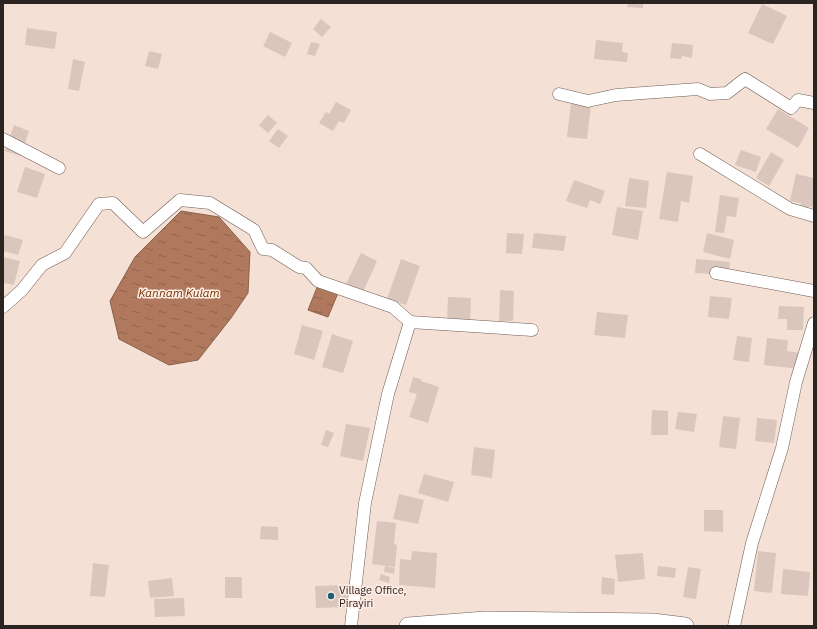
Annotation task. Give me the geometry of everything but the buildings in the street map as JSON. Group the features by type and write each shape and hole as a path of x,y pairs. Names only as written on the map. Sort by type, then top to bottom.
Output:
{"main road":[{"path":"408,626 485,620 570,623 653,622 685,626"}],"street":[{"path":"559,94 588,101 616,94 698,89 710,94 727,93 745,79 791,108 798,100 814,103"},
{"path":"3,139 59,168"},
{"path":"700,154 790,209 814,216"},
{"path":"3,307 22,290 42,265 65,253 99,204 113,203 143,232 180,200 210,202 254,230 263,249 272,250 299,267 306,268 318,281 393,307 410,322 532,330"},
{"path":"716,273 814,291"},
{"path":"350,626 367,495 388,394 410,322"},
{"path":"734,626 752,543 782,448 796,382 814,323"}],"water":[{"name":"Kannam Kulam","path":"181,211 219,217 250,252 248,293 231,318 198,360 169,365 119,339 110,301 135,257"},
{"path":"318,285 338,293 328,317 308,310"}],"place":[{"name":"Village Office, Pirayiri","path":"331,596"}]}
